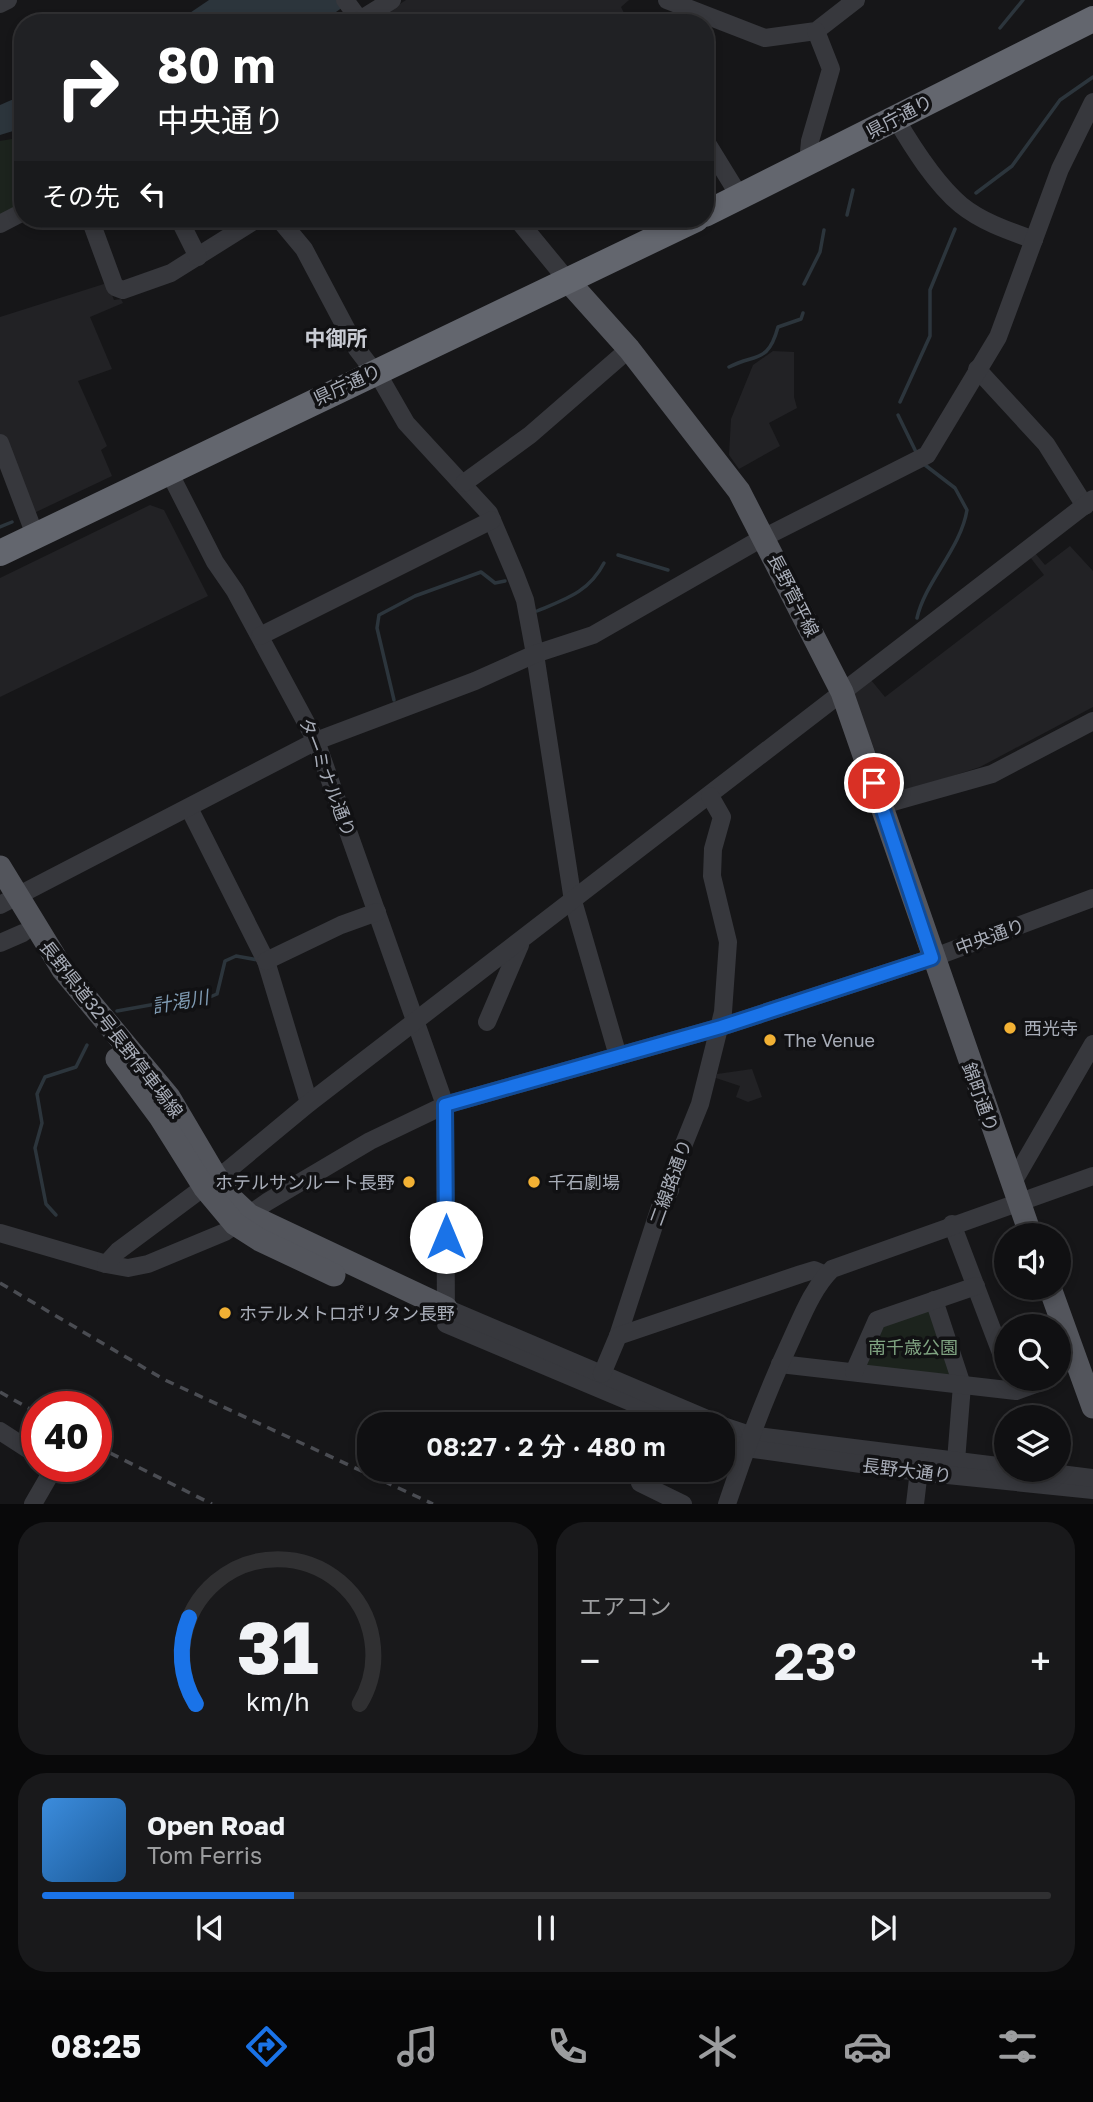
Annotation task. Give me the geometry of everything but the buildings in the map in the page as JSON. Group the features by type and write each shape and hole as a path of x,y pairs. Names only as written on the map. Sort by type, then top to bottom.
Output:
{"highway":[{"name":"県庁通り","path":"714,210 1093,19"},
{"name":"県庁通り","path":"0,553 373,371 677,228"}],"main road":[{"name":"長野菅平線","path":"568,281 629,349 734,484 764,537 842,692 932,958"},
{"name":"長野県道32号長野停車場線","path":"0,867 5,905 57,982 209,1181 233,1200 242,1220 260,1240 344,1280 450,1325"},
{"name":"長野県道32号長野停車場線","path":"5,905 169,1097 209,1181"},
{"name":"錦町通り","path":"932,958 1026,1223"},
{"path":"1071,1375 1093,1407"}],"street":[{"path":"0,4 8,0"},
{"path":"357,14 392,0"},
{"path":"667,0 689,14"},
{"path":"714,24 765,38 816,31 856,0"},
{"path":"808,163 810,141 831,69 816,31"},
{"path":"5,905 316,741 475,681 535,654 593,635 681,582 764,537 927,455 998,337 1060,170 1093,102"},
{"path":"896,119 915,150 961,205 997,227 1034,240"},
{"path":"714,155 740,197"},
{"path":"93,228 115,287 123,290 171,273 243,228"},
{"path":"184,228 198,257"},
{"path":"286,228 304,249 357,349 406,423 464,483 492,520 525,600 573,901 618,1056"},
{"path":"524,228 568,281"},
{"path":"464,483 530,435 629,349"},
{"path":"106,1264 118,1251 226,1171 309,1103 1089,503 1046,444 977,369"},
{"path":"0,443 35,536"},
{"name":"ターミナル通り","path":"168,470 215,562 235,591 316,741 445,1105 450,1325"},
{"path":"260,636 492,520"},
{"path":"882,806 992,774 1093,721"},
{"name":"二線路通り","path":"602,1374 618,1336 660,1207 670,1190 673,1171 692,1128 721,1027 728,942 712,876 715,840 722,817 710,796"},
{"path":"189,808 266,961 309,1103"},
{"name":"中央通り","path":"0,1233 106,1264 128,1268 148,1264 200,1244 370,1141 445,1105 721,1027 932,958 1093,898"},
{"path":"266,961 341,925 377,912"},
{"path":"0,943 23,933"},
{"path":"487,1022 521,942"},
{"path":"1015,1193 1093,1044"},
{"path":"727,1503 748,1441 780,1364 820,1281 826,1275 852,1259 952,1224 1015,1193 1093,1176"},
{"path":"952,1224 994,1334"},
{"path":"618,1336 814,1270 826,1275"},
{"path":"854,1372 877,1320 976,1286"},
{"path":"934,1300 962,1385 956,1461"},
{"path":"450,1325 479,1323"},
{"name":"長野大通り","path":"450,1325 479,1323 691,1412"},
{"path":"450,1325 648,1412"},
{"path":"780,1364 962,1385 994,1385"},
{"path":"0,1431 21,1445"},
{"name":"長野大通り","path":"735,1433 748,1441"},
{"name":"長野大通り","path":"735,1441 919,1464 1093,1490"},
{"name":"長野大通り","path":"919,1464 956,1461 994,1466"},
{"path":"915,1503 919,1464"},
{"path":"1071,1475 1093,1478"},
{"path":"33,1503 46,1482"},
{"path":"640,1482 683,1503"}],"shaded area":[{"path":"209,0 353,0 331,14 188,14"},
{"path":"406,0 629,0 621,7 624,14 385,14"},
{"path":"14,99 14,131 0,135 0,105"},
{"path":"107,283 114,300 121,299 123,303 90,317 112,369 78,381 107,446 101,450 112,476 34,513 0,436 0,317"},
{"path":"773,351 794,352 794,397 797,408 769,423 780,446 739,469 729,455 731,419 753,365"},
{"path":"150,505 164,510 208,596 0,697 0,578"},
{"path":"1070,546 1093,571 1093,707 980,767 897,794 890,791 853,693 871,680 885,697 1044,575 1030,557 1035,553 1045,565"},
{"path":"752,1069 762,1097 748,1102 736,1097 740,1086 716,1078 717,1074"}],"green space":[{"path":"14,139 14,209 0,217 0,141"},
{"name":"南千歳公園","path":"930,1309 956,1376 863,1370 879,1328"}],"waterway":[{"path":"1000,28 1023,0"},
{"path":"976,193 1012,166 1060,100 1093,77"},
{"path":"847,215 853,190"},
{"path":"900,402 930,336 930,290 955,229"},
{"path":"804,284 820,252 824,230"},
{"path":"729,367 760,356 770,347 778,327 801,319 803,313"},
{"path":"898,415 917,454"},
{"path":"917,618 927,591 958,538 967,510 955,488 925,465"},
{"path":"0,527 12,522"},
{"path":"618,555 668,570"},
{"path":"537,611 584,588 604,563"},
{"path":"394,700 377,628 379,615 415,596 481,572 495,583 505,581"},
{"name":"計渇川","path":"117,1011 189,998 203,1000 217,994 225,961 236,956 258,960"},
{"name":"計渇川","path":"56,1215 46,1204 35,1148 42,1123 37,1094 45,1077 76,1067 87,1045"}],"railway":[{"path":"0,1283 165,1380 433,1504"},
{"path":"0,1392 21,1404"},
{"path":"112,1454 212,1504"}],"place":[{"name":"西光寺","path":"1010,1028"},
{"name":"The Venue","path":"770,1040"},
{"name":"ホテルサンルート長野","path":"409,1182"},
{"name":"千石劇場","path":"534,1182"},
{"name":"ホテルメトロポリタン長野","path":"225,1313"}],"district":[{"name":"中御所","path":"336,338"}],"route":[{"path":"446,1237 445,1105 721,1027 932,958 874,783"}]}
